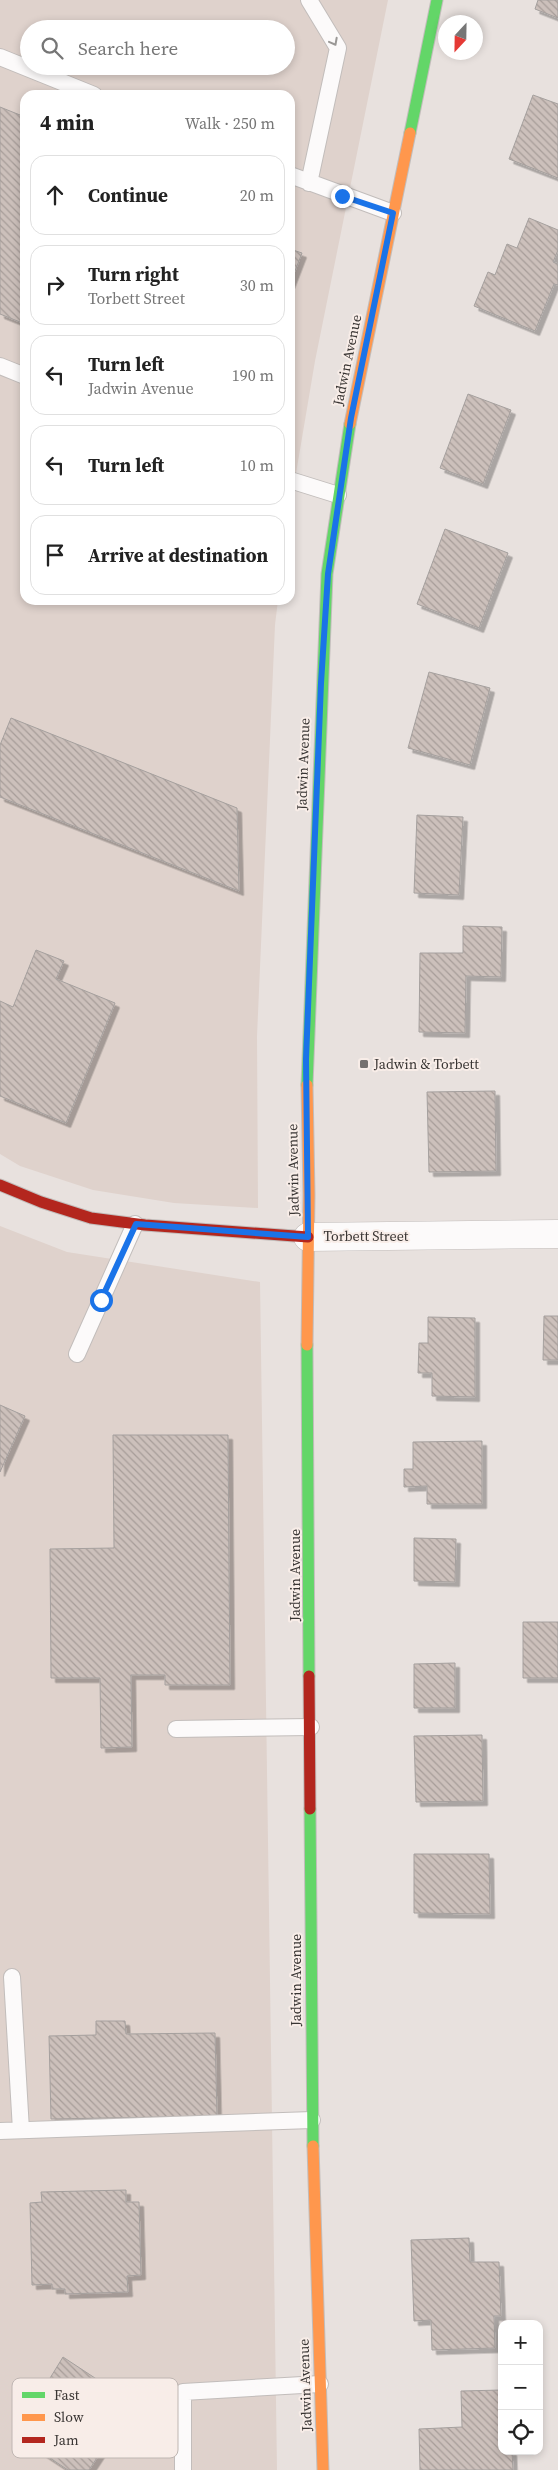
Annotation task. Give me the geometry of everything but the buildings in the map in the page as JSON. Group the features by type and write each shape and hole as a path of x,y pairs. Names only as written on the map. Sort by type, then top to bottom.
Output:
{"main road":[{"name":"Jadwin Avenue","path":"322,2470 312,2120 306,1059 318,756 328,574 338,495 351,418 437,0"},
{"name":"Torbett Street","path":"0,1185 41,1202 91,1218 136,1224 308,1237"}],"street":[{"name":"Torbett Street","path":"308,1237 558,1234"}],"lane":[{"path":"309,0 338,48 309,183"},
{"path":"0,57 20,65"},
{"path":"45,75 82,90"},
{"path":"295,177 393,213"},
{"path":"0,366 20,374"},
{"path":"295,482 338,495"},
{"path":"77,1354 136,1224"},
{"path":"176,1729 311,1727"},
{"path":"12,1977 7,1996 21,2130"},
{"path":"0,2132 312,2120"},
{"path":"183,2470 183,2392 320,2384"}],"shaded area":[{"path":"0,0 388,0 315,361 295,479 295,90 20,90 20,605 277,605 257,1036 258,1208 174,1203 93,1190 20,1166 0,1154"},
{"path":"0,1226 67,1252 260,1282 277,2470 0,2470"}],"traffic: fast":[{"path":"410,133 437,0"},
{"path":"307,1085 327,574 350,424"},
{"path":"307,1345 309,1676"},
{"path":"310,1809 313,2146"}],"traffic: slow":[{"path":"350,424 410,133"},
{"path":"307,1085 309,1195 307,1345"},
{"path":"313,2146 323,2470"}],"traffic: jam":[{"path":"0,1185 41,1202 91,1218 145,1225 308,1237"},
{"path":"309,1676 310,1809"}],"place":[{"name":"Jadwin & Torbett","path":"364,1064"}],"route":[{"path":"101,1300 136,1224 308,1237 306,1059 321,683 328,574 338,495 351,418 393,213 342,196"}]}
